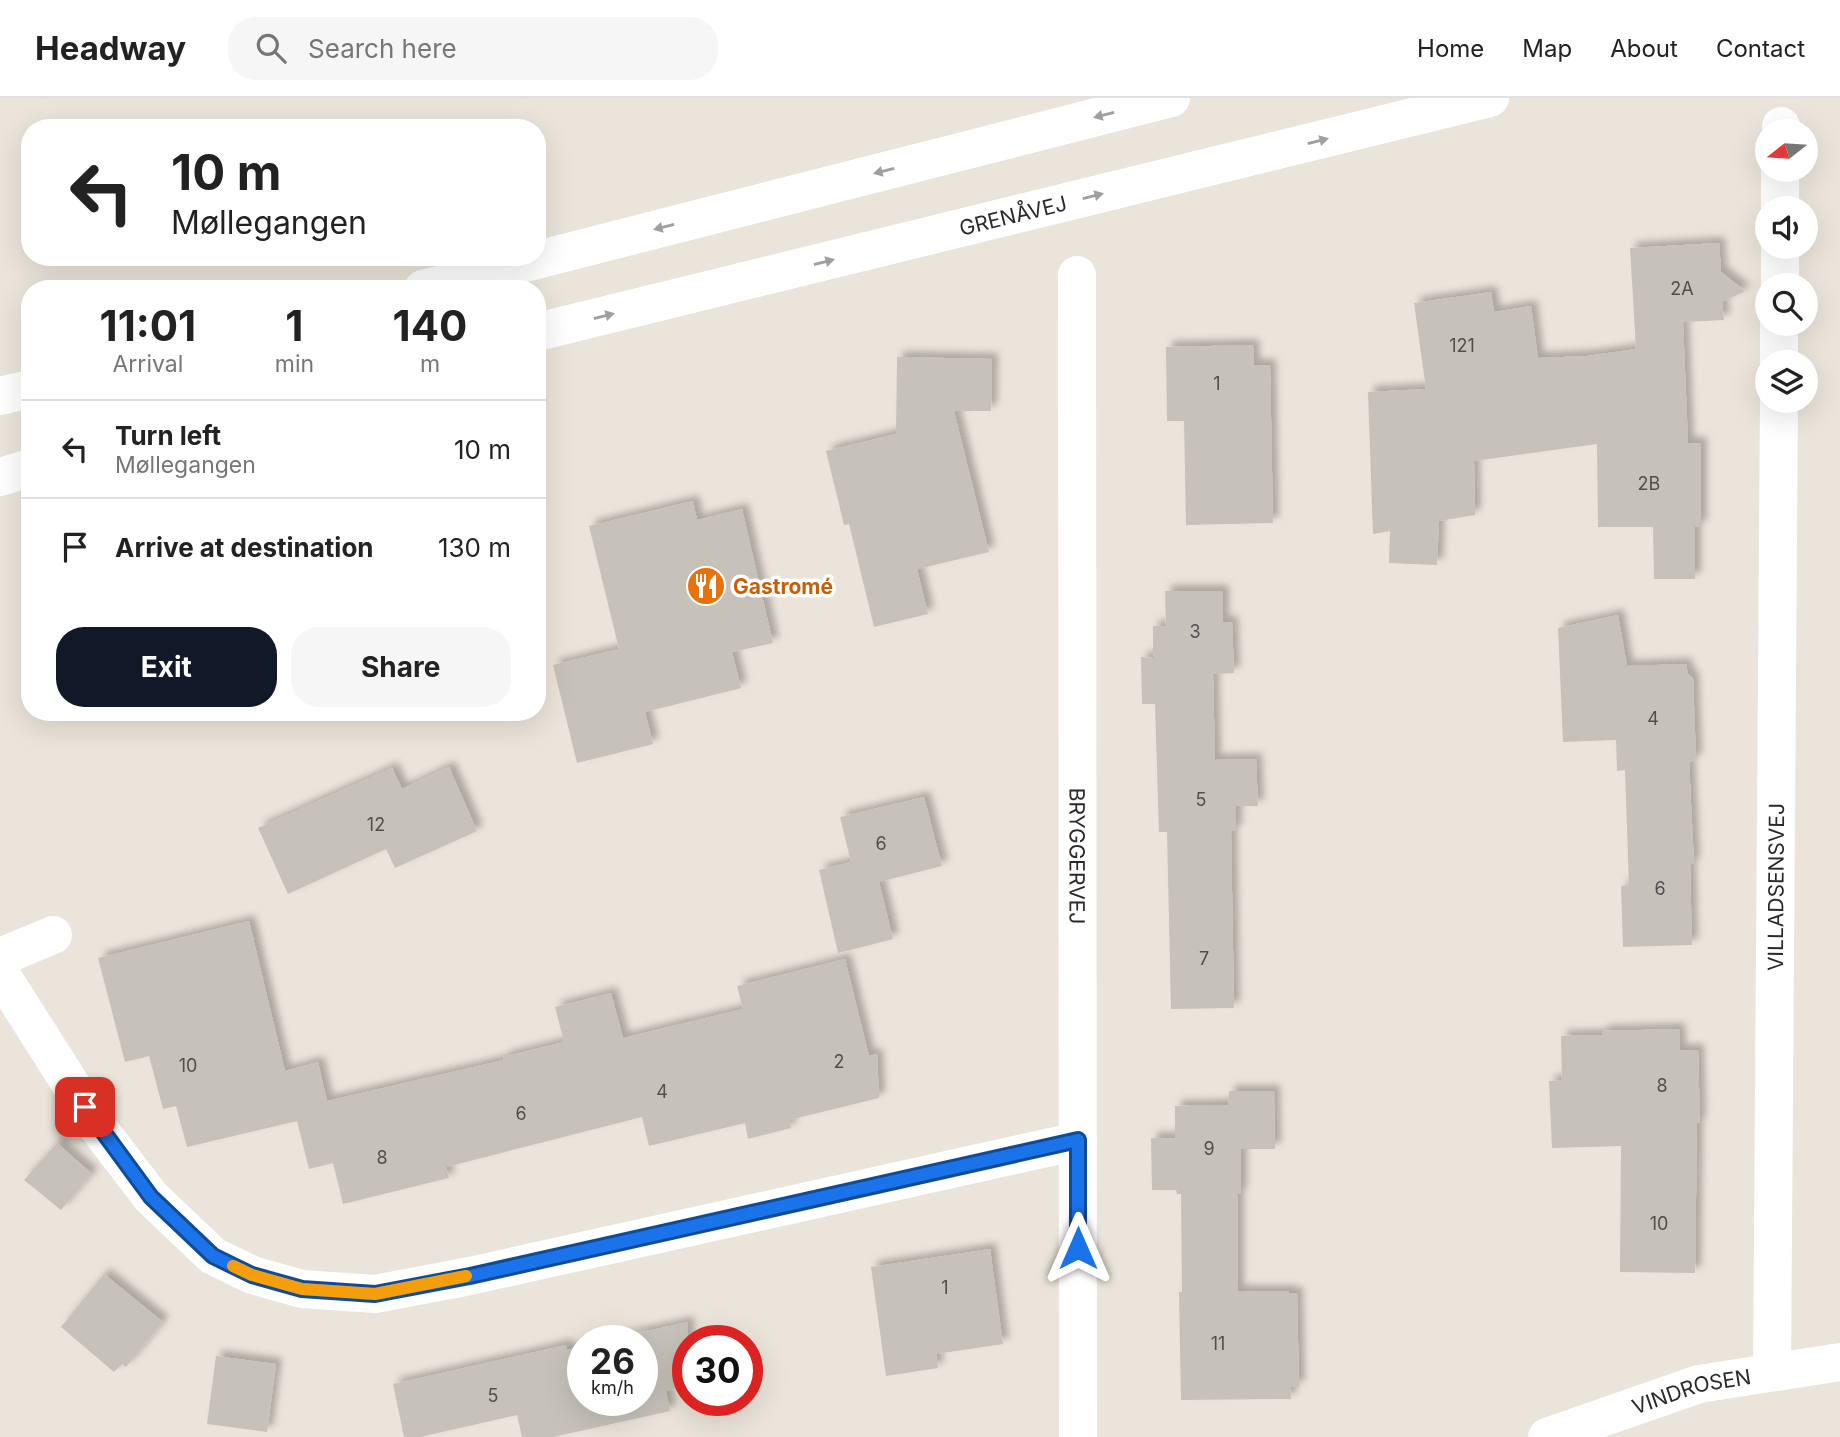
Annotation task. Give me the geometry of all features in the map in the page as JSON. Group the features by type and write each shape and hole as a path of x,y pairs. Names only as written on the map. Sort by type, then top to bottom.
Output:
{"street":[{"path":"546,258 1171,98"},
{"name":"GRENÅVEJ","path":"546,330 1490,98"},
{"path":"458,280 513,266"},
{"name":"BRYGGERVEJ","path":"1077,275 1078,1437"},
{"path":"0,397 21,391"},
{"name":"VILLADSENSVEJ","path":"1772,1372 1779,413"},
{"path":"0,477 21,471"},
{"path":"0,957 53,935"},
{"path":"0,973 99,1129 151,1197 213,1256 252,1275 302,1289 375,1294 470,1276 1078,1140"},
{"name":"VINDROSEN","path":"1547,1437 1699,1384 1840,1362"}],"building":[{"path":"1719,243 1721,272 1745,291 1722,302 1724,320 1683,322 1688,443 1701,443 1701,527 1695,527 1695,579 1654,579 1653,527 1598,527 1597,444 1474,461 1475,515 1439,521 1437,565 1389,563 1390,531 1373,534 1368,392 1426,389 1414,303 1491,292 1494,312 1531,306 1538,358 1587,356 1636,349 1630,248"},
{"path":"1253,345 1254,365 1270,365 1273,523 1186,525 1184,421 1167,421 1166,347"},
{"path":"897,357 992,359 991,411 954,411 989,552 917,569 928,614 874,627 849,524 844,525 826,451 896,434"},
{"path":"693,501 697,520 742,509 773,643 732,652 741,688 645,712 653,744 577,763 553,665 619,649 589,526"},
{"path":"1165,591 1223,591 1223,622 1232,622 1234,673 1213,674 1215,760 1256,759 1258,806 1236,806 1236,831 1231,831 1234,1008 1171,1009 1167,832 1159,832 1155,704 1142,704 1141,657 1153,658 1153,626 1166,626"},
{"path":"1618,615 1627,666 1686,664 1688,674 1693,678 1696,759 1689,762 1694,864 1690,864 1692,945 1623,947 1621,886 1629,885 1625,770 1617,771 1616,740 1563,742 1558,628"},
{"path":"449,767 477,831 395,868 386,849 288,894 258,828 392,768 402,789"},
{"path":"924,797 942,866 879,882 893,939 838,953 819,870 851,862 840,817"},
{"path":"249,921 285,1071 318,1062 327,1101 504,1060 503,1057 564,1042 555,1007 611,993 623,1038 743,1009 737,986 845,959 869,1056 877,1054 879,1098 789,1120 791,1128 748,1139 745,1123 649,1146 642,1117 446,1167 449,1178 343,1204 333,1163 309,1169 297,1121 187,1147 176,1106 163,1109 149,1056 125,1062 98,958"},
{"path":"1679,1029 1680,1050 1698,1050 1700,1123 1697,1123 1695,1273 1620,1272 1621,1146 1552,1148 1549,1081 1562,1080 1561,1036 1602,1035 1602,1031"},
{"path":"1229,1091 1274,1091 1275,1149 1241,1149 1238,1291 1297,1293 1299,1387 1290,1387 1291,1399 1181,1400 1181,1194 1177,1194 1176,1190 1152,1190 1151,1138 1175,1138 1175,1106 1228,1105"},
{"path":"57,1143 92,1174 61,1210 24,1180"},
{"path":"990,1249 1003,1344 936,1354 938,1368 886,1376 871,1267"},
{"path":"104,1274 163,1322 126,1367 122,1364 114,1372 61,1327"},
{"path":"672,1326 672,1389 666,1391 670,1411 658,1414 658,1329"},
{"path":"566,1345 567,1416 648,1416 553,1437 522,1437 517,1415 420,1437 404,1437 393,1384"},
{"path":"216,1356 276,1364 267,1432 207,1424"}],"slow traffic":[{"path":"233,1266 252,1275 302,1289 375,1294 466,1276"}],"place":[{"name":"Gastromé","path":"706,586"}],"route":[{"path":"85,1107 151,1197 213,1256 252,1275 302,1289 375,1294 470,1276 1078,1140 1078,1248"}]}
